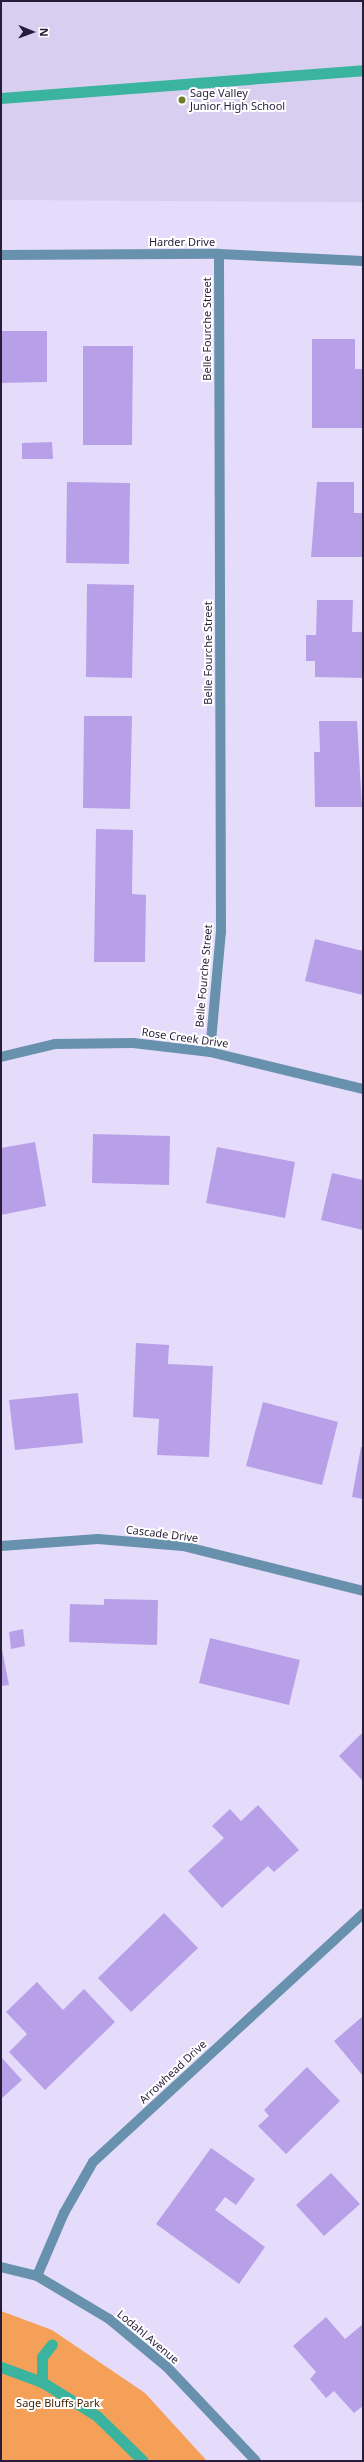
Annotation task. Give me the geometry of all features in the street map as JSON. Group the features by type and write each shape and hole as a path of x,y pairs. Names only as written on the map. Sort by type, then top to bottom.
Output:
{"street":[{"name":"Harder Drive","path":"1,255 219,254 363,261"},
{"name":"Belle Fourche Street","path":"210,1052 221,932 219,254"},
{"name":"Rose Creek Drive","path":"1,1057 55,1044 133,1043 210,1052 363,1089"},
{"name":"Cascade Drive","path":"1,1546 98,1539 184,1546 363,1591"},
{"name":"Arrowhead Drive","path":"37,2276 64,2213 93,2162 363,1914"},
{"name":"Lodahl Avenue","path":"1,2267 37,2276 109,2319 167,2367 256,2461"}],"shaded area":[{"name":"Sage Valley Junior High School","path":"1,1 363,1 363,202 1,200"}],"green space":[{"name":"Sage Bluffs Park","path":"1,2311 52,2330 145,2393 207,2461 1,2461"}],"building":[{"path":"1,331 47,331 47,382 1,383"},
{"path":"312,339 355,339 355,369 362,369 362,428 312,428"},
{"path":"83,346 133,346 132,445 83,445"},
{"path":"52,442 53,459 22,459 22,443"},
{"path":"67,482 130,483 129,564 66,563"},
{"path":"317,482 354,482 354,513 363,513 363,557 311,557"},
{"path":"87,584 134,585 132,678 86,677"},
{"path":"317,600 353,600 352,632 363,632 363,678 315,677 315,661 306,661 306,635 316,635"},
{"path":"84,716 132,716 130,809 83,808"},
{"path":"319,721 357,721 362,807 315,807 314,752 320,752"},
{"path":"96,829 133,830 132,894 146,895 145,962 94,962"},
{"path":"315,939 363,951 363,995 305,981"},
{"path":"93,1134 170,1136 169,1185 92,1183"},
{"path":"35,1142 46,1206 1,1215 1,1148"},
{"path":"217,1147 295,1162 285,1218 206,1203"},
{"path":"332,1173 363,1180 363,1230 321,1220"},
{"path":"136,1343 169,1345 168,1364 213,1366 209,1457 157,1455 159,1419 133,1417"},
{"path":"78,1393 83,1443 15,1450 9,1400"},
{"path":"263,1402 338,1422 322,1485 246,1466"},
{"path":"361,1447 363,1447 363,1499 352,1497"},
{"path":"104,1599 158,1600 157,1645 69,1642 70,1604 104,1605"},
{"path":"23,1629 25,1646 11,1649 9,1632"},
{"path":"210,1638 300,1660 289,1705 199,1683"},
{"path":"1,1644 9,1685 1,1686"},
{"path":"363,1732 363,1781 339,1756"},
{"path":"258,1805 299,1850 274,1872 268,1866 222,1908 188,1871 224,1838 212,1826 230,1809 241,1821"},
{"path":"164,1913 198,1948 131,2012 98,1978"},
{"path":"37,1982 63,2010 84,1989 115,2022 45,2090 9,2052 27,2034 6,2012"},
{"path":"363,2016 363,2076 334,2041"},
{"path":"1,2057 22,2080 1,2099"},
{"path":"307,2067 340,2101 286,2154 258,2126 269,2116 264,2110"},
{"path":"211,2148 255,2179 236,2205 225,2197 215,2210 265,2247 239,2284 156,2224"},
{"path":"331,2173 360,2204 324,2236 296,2205"},
{"path":"326,2317 345,2339 363,2324 363,2406 354,2413 334,2391 326,2398 310,2379 316,2372 293,2346"}],"waterway":[{"path":"1,98 363,70"},
{"path":"42,2382 42,2357 52,2344"},
{"path":"1,2367 42,2382 97,2416 143,2461"}],"place":[{"name":"Sage Valley Junior High School","path":"182,100"}]}
